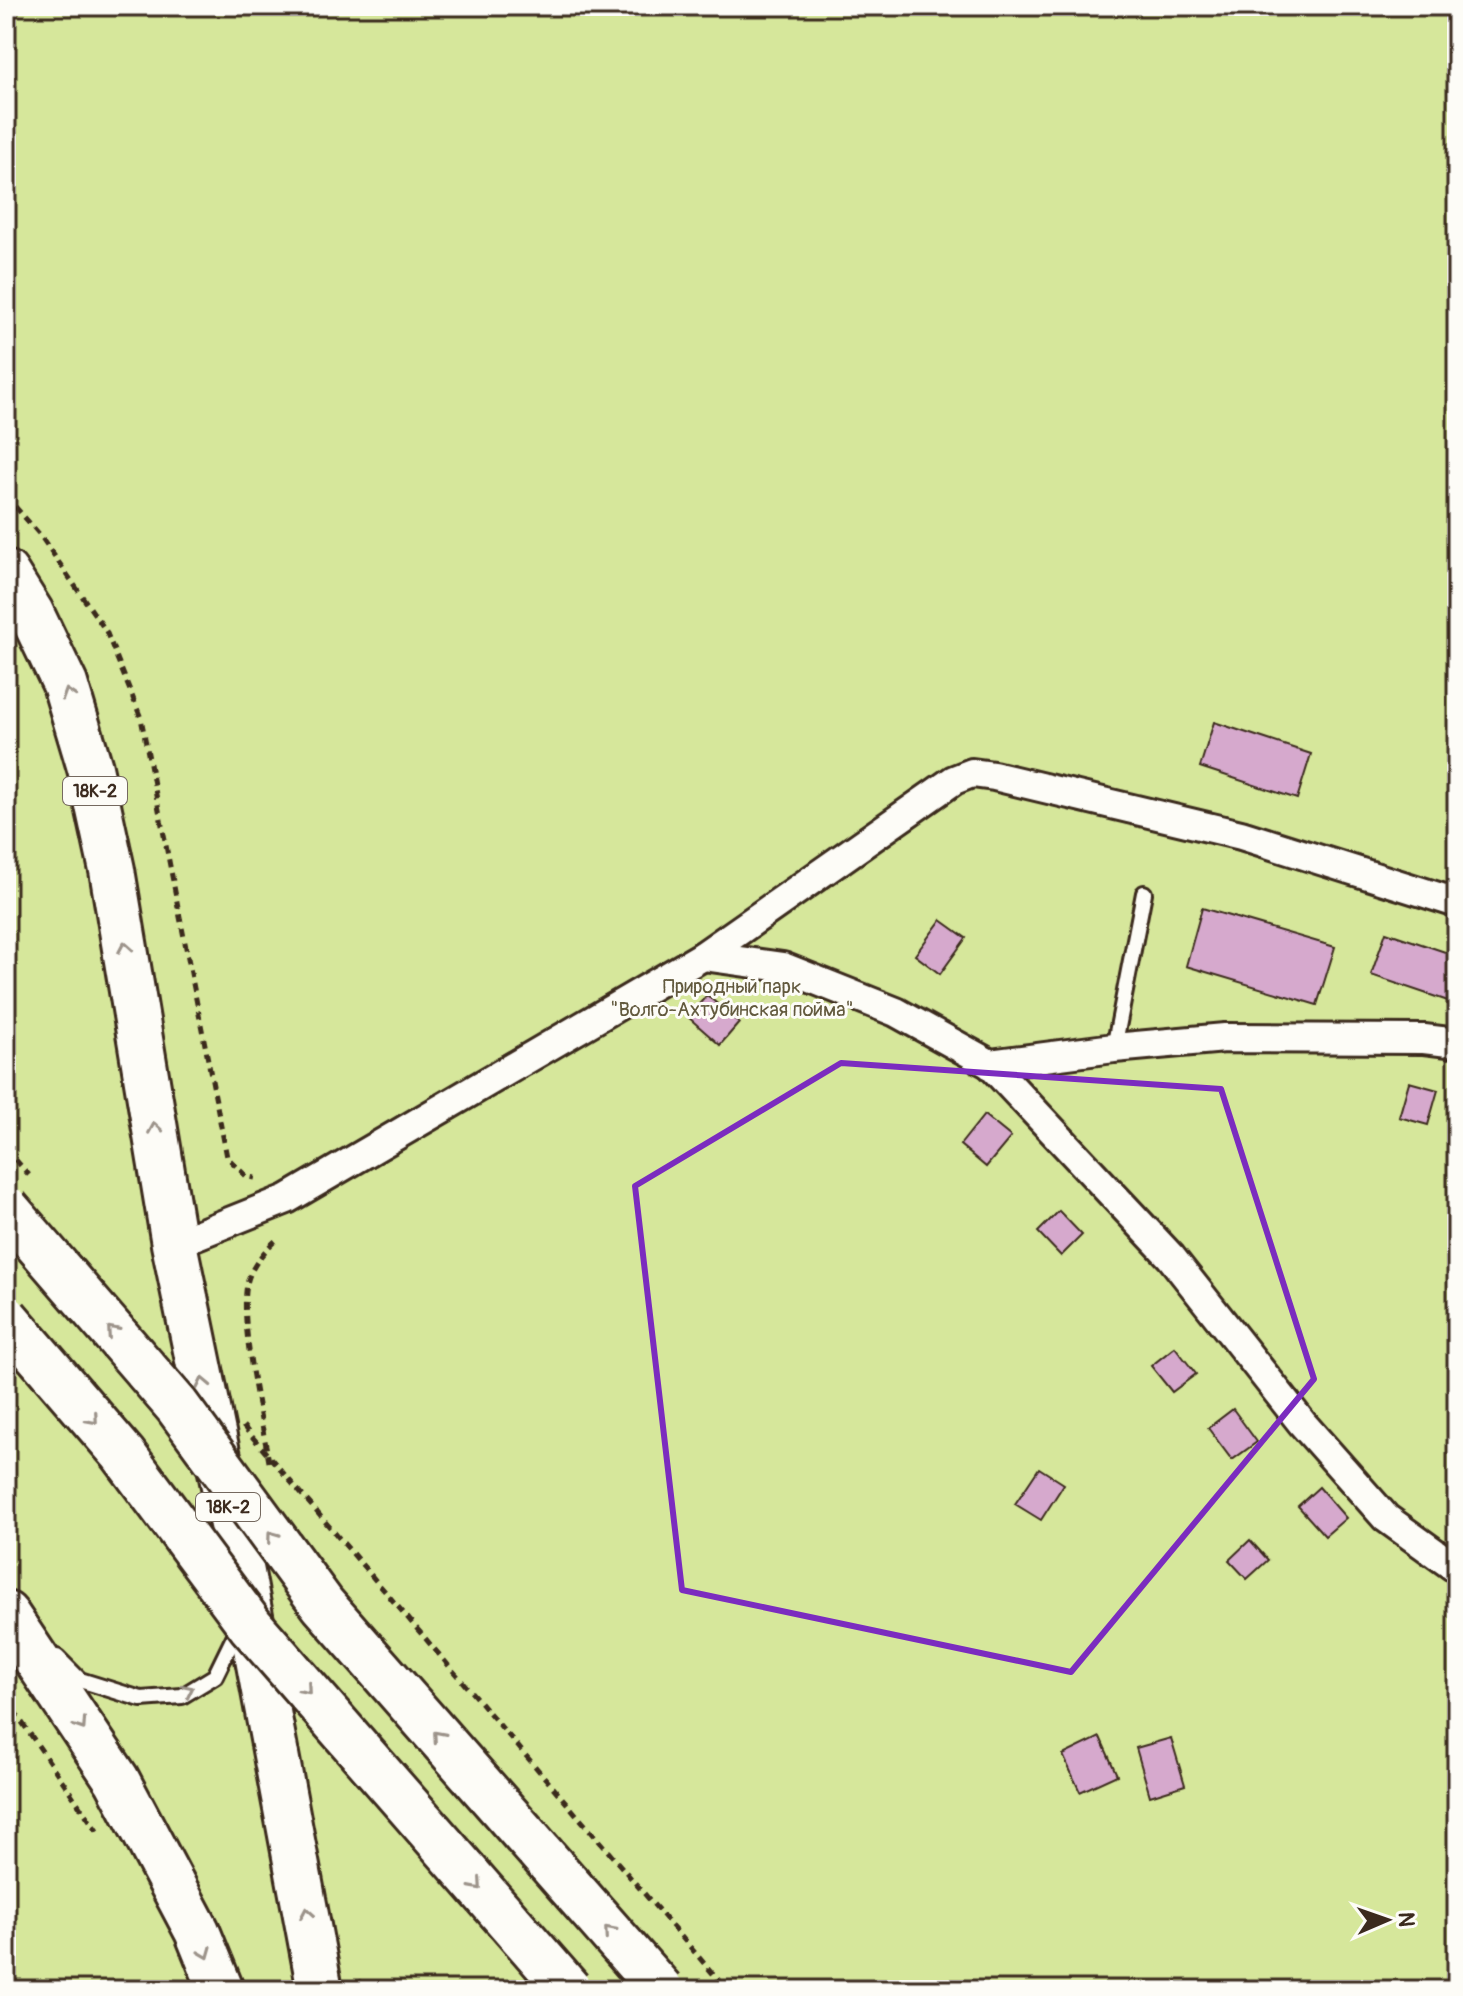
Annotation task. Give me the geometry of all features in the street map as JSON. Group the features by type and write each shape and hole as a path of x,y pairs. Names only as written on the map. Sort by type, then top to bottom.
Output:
{"main road":[{"name":"18К-2","path":"6,573 31,613 65,684 90,768 112,870 174,1244 242,1573 320,1990"},
{"path":"21,1196 323,1605 661,1990"},
{"path":"6,1318 123,1454 251,1626 569,1990"},
{"path":"6,1614 117,1780 197,1931 221,1990"}],"street":[{"path":"174,1244 287,1199 703,956 954,780 972,773 1241,835 1457,903"},
{"path":"703,956 783,967 896,1012 990,1064 1171,1257 1302,1423 1386,1518 1457,1569"},
{"path":"990,1064 1225,1038 1424,1039 1457,1043"}],"lane":[{"path":"1114,1048 1144,893"},
{"path":"6,1606 80,1680 141,1699 182,1696 215,1676 236,1633 242,1573"}],"path":[{"path":"6,496 40,535 106,631 141,718 227,1157 246,1176 261,1179"},
{"path":"6,1149 21,1196"},
{"path":"243,1425 727,1990"},
{"path":"6,1699 102,1838"}],"highlighted area":[{"path":"841,1063 1221,1089 1314,1379 1071,1672 682,1590 635,1186"}],"green space":[{"name":"Природный парк \"Волго-Ахтубинская пойма\"","path":"6,6 1457,6 1457,1990 6,1990"}],"building":[{"path":"1214,722 1311,754 1297,799 1200,767"},
{"path":"1202,908 1335,947 1317,1005 1186,966"},
{"path":"941,920 966,938 940,974 915,955"},
{"path":"1386,932 1457,956 1457,1004 1371,975"},
{"path":"707,995 739,1023 720,1045 688,1017"},
{"path":"1409,1082 1438,1090 1428,1125 1399,1117"},
{"path":"984,1115 1011,1137 986,1167 960,1145"},
{"path":"1059,1211 1082,1235 1061,1256 1038,1232"},
{"path":"1175,1347 1196,1374 1172,1392 1151,1366"},
{"path":"1233,1409 1257,1442 1232,1460 1208,1428"},
{"path":"1039,1468 1064,1484 1041,1520 1015,1504"},
{"path":"1319,1487 1346,1518 1325,1536 1298,1506"},
{"path":"1250,1540 1268,1560 1247,1579 1229,1560"},
{"path":"1100,1737 1117,1775 1080,1792 1063,1755"},
{"path":"1171,1738 1185,1785 1150,1796 1136,1748"}]}
